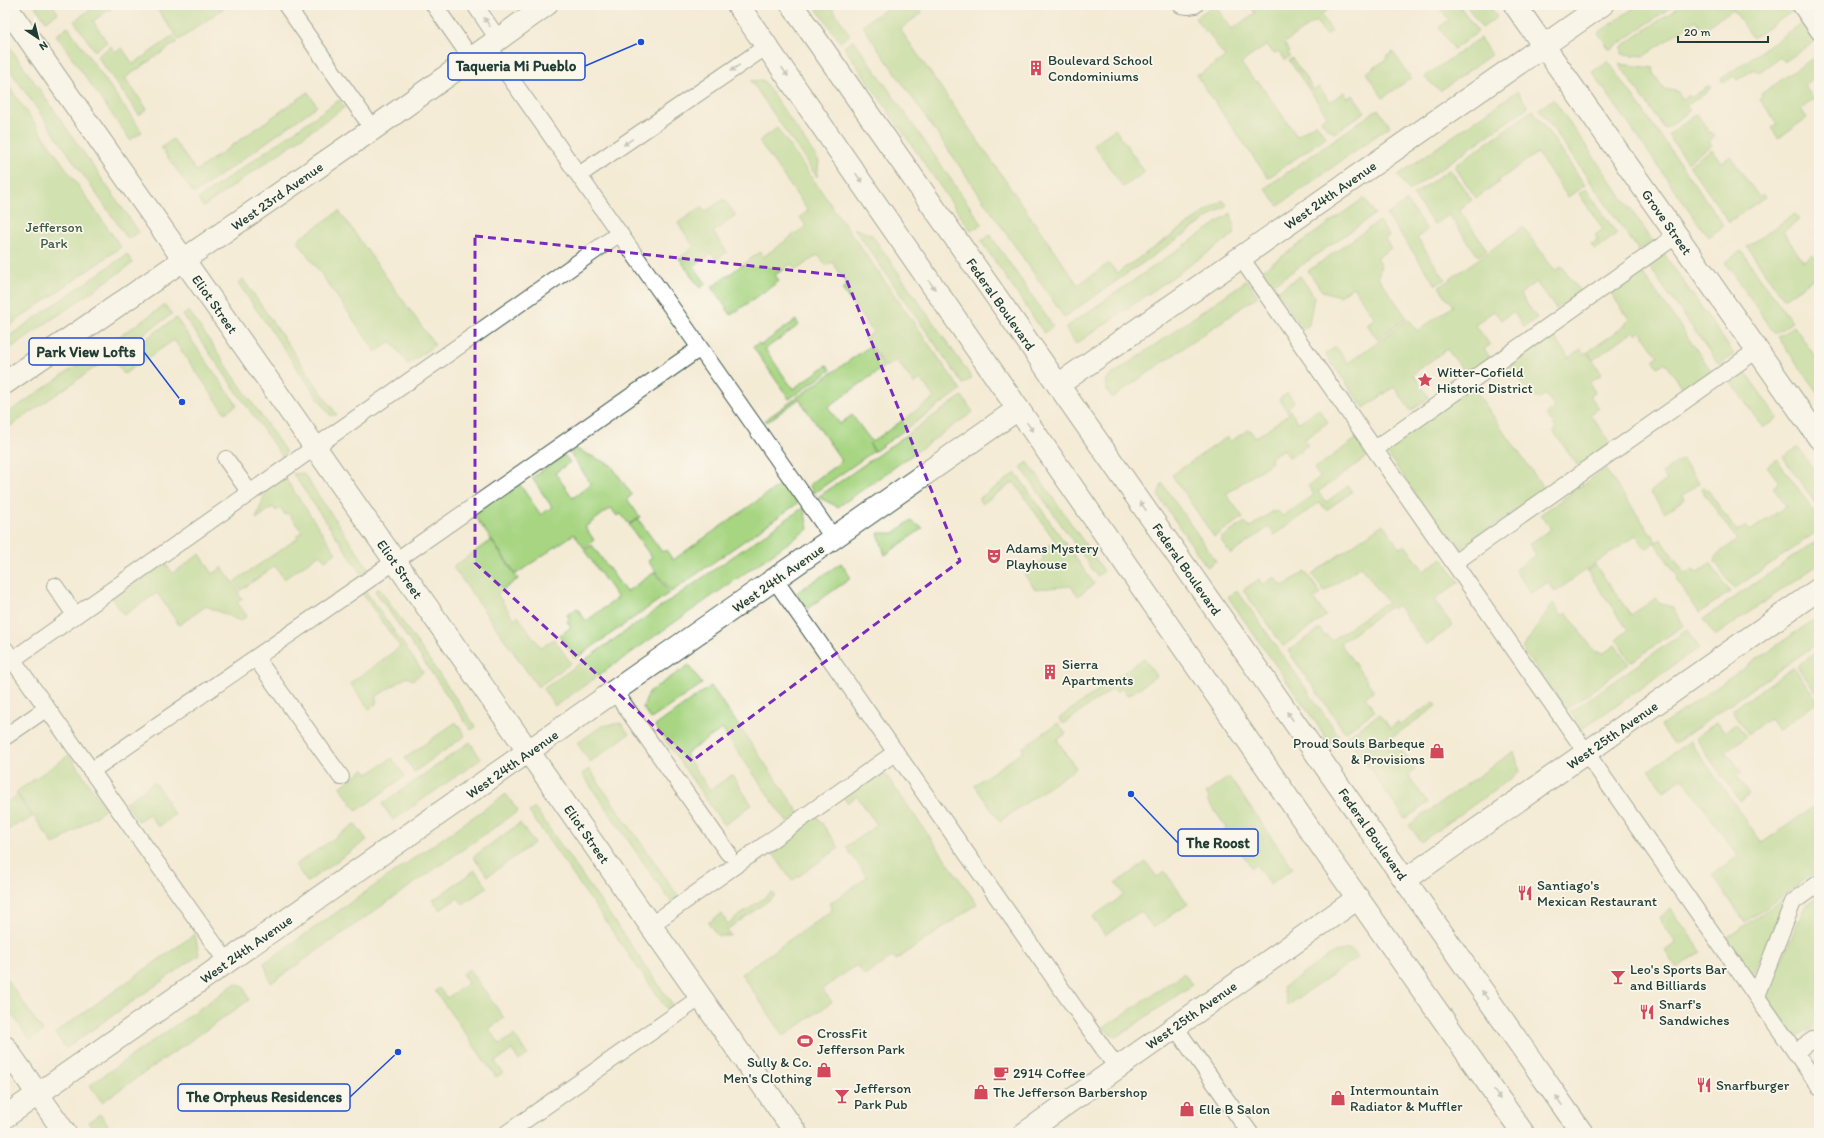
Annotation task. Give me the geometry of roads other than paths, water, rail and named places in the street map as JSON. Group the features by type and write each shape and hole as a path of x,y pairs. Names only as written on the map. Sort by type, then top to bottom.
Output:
{"street":[{"name":"Eliot Street","path":"5,5 796,1133"},
{"name":"West 23rd Avenue","path":"5,383 373,129 546,5"},
{"path":"738,5 1523,1133"},
{"name":"Federal Boulevard","path":"792,5 1582,1133"},
{"name":"Grove Street","path":"1515,5 1819,438"},
{"name":"West 24th Avenue","path":"1058,385 1602,5"},
{"name":"West 24th Avenue","path":"5,1117 776,580 1018,409"},
{"name":"West 25th Avenue","path":"1405,880 1819,590"},
{"name":"West 25th Avenue","path":"1026,1133 1358,898"},
{"path":"5,1047 65,1133"}],"lane":[{"path":"286,5 373,129"},
{"path":"434,5 486,48 579,175 834,539"},
{"path":"475,5 486,48"},
{"path":"1181,5 1195,5"},
{"path":"1800,5 1819,32"},
{"path":"579,175 767,46"},
{"path":"227,962 9,654 75,615 620,233"},
{"path":"1375,449 1677,235"},
{"path":"1241,258 1819,1086"},
{"path":"91,771 395,562 700,348"},
{"path":"1454,563 1757,350"},
{"path":"226,459 250,493"},
{"path":"776,580 1117,1068"},
{"path":"55,586 75,615"},
{"path":"256,658 341,777"},
{"path":"615,692 728,853"},
{"path":"5,737 47,708"},
{"path":"650,925 896,752"},
{"path":"1756,996 1793,902 1819,884"},
{"path":"507,1133 701,997"},
{"path":"1175,1027 1250,1133"},
{"path":"1795,1052 1819,1036"}],"place":[{"name":"Taqueria Mi Pueblo","path":"641,42"},
{"name":"Boulevard School Condominiums","path":"1036,68"},
{"name":"Witter-Cofield Historic District","path":"1425,380"},
{"name":"Park View Lofts","path":"182,402"},
{"name":"Adams Mystery Playhouse","path":"994,556"},
{"name":"Sierra Apartments","path":"1050,672"},
{"name":"Proud Souls Barbeque & Provisions","path":"1437,751"},
{"name":"The Roost","path":"1131,794"},
{"name":"Santiago's Mexican Restaurant","path":"1525,893"},
{"name":"Leo's Sports Bar and Billiards","path":"1618,977"},
{"name":"Snarf's Sandwiches","path":"1647,1012"},
{"name":"CrossFit Jefferson Park","path":"805,1041"},
{"name":"The Orpheus Residences","path":"398,1052"},
{"name":"Sully & Co. Men's Clothing","path":"824,1070"},
{"name":"2914 Coffee","path":"1001,1073"},
{"name":"Snarfburger","path":"1704,1085"},
{"name":"The Jefferson Barbershop","path":"981,1092"},
{"name":"Jefferson Park Pub","path":"842,1096"},
{"name":"Intermountain Radiator & Muffler","path":"1338,1098"},
{"name":"Elle B Salon","path":"1187,1109"}],"park label":[{"name":"Jefferson Park","path":"54,236"}]}
